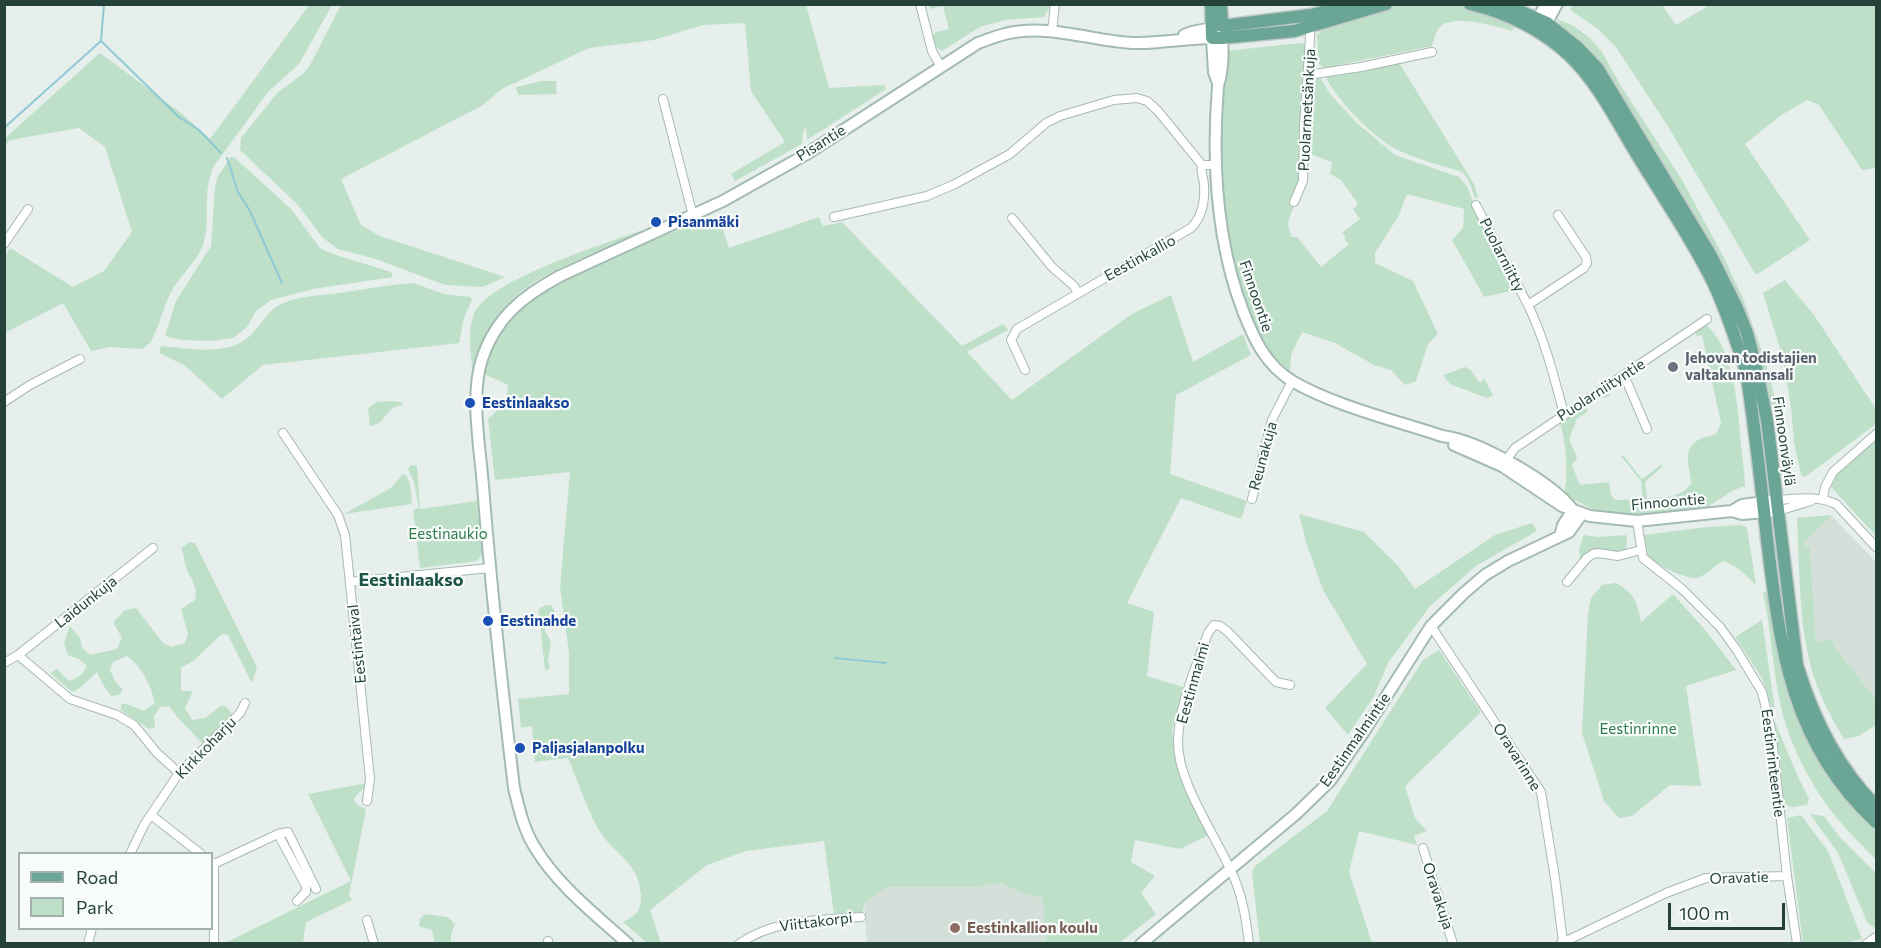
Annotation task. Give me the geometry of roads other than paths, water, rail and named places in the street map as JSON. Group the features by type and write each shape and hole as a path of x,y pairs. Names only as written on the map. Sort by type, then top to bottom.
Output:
{"main road":[{"name":"Finnoontie","path":"1211,4 1217,33"},
{"name":"Finnoontie","path":"1217,33 1221,4"},
{"path":"1217,33 1284,33 1355,4"},
{"path":"1311,21 1386,4"},
{"path":"1470,4 1540,25"},
{"path":"1504,4 1540,25"},
{"name":"Finnoonväylä","path":"1540,25 1577,47 1598,69 1693,225 1731,296 1747,333 1763,394 1792,644 1802,683 1819,724 1836,755 1857,786 1876,806"},
{"name":"Finnoonväylä","path":"1540,25 1593,82 1713,282 1736,338 1746,371 1782,649 1801,714 1827,762 1849,793 1876,822"}],"street":[{"path":"920,4 929,43 941,67"},
{"path":"1052,31 1055,4"},
{"path":"1540,25 1546,4"},
{"path":"1540,25 1557,4"},
{"name":"Puolarmetsänkuja","path":"1294,202 1303,181 1311,21"},
{"name":"Pisantie","path":"490,568 477,386 482,359 492,337 516,305 540,287 693,216 805,155 978,43 1005,34 1032,30 1130,43 1148,43 1217,33"},
{"name":"Finnoontie","path":"1217,33 1214,72 1218,83 1217,165 1220,218 1225,251 1240,303 1257,346 1271,364 1292,381 1356,408 1442,436 1452,444 1503,463 1562,506 1577,512 1600,518 1637,521 1732,511 1742,514 1764,507 1777,506"},
{"path":"1308,75 1352,69 1432,52"},
{"path":"834,217 927,196 955,184 1010,154 1046,123 1060,116 1114,100 1137,98 1147,101 1158,111 1202,165 1217,165"},
{"path":"663,99 693,216"},
{"name":"Eestinkallio","path":"1025,370 1011,340 1017,329 1191,228 1201,216 1204,184 1202,165"},
{"name":"Puolarniitty","path":"1476,205 1539,327 1564,414"},
{"path":"4,244 28,209"},
{"path":"1528,305 1584,268 1587,263 1586,257 1558,215"},
{"path":"1012,218 1037,250 1074,286 1078,293"},
{"name":"Puolarniityntie","path":"1503,463 1515,448 1707,319"},
{"path":"4,402 30,385 80,359"},
{"path":"1624,375 1647,429"},
{"name":"Reunakuja","path":"1252,499 1272,420 1292,381"},
{"name":"Eestintaival","path":"283,433 338,515 345,535 370,778 367,801"},
{"path":"1820,499 1833,472 1876,434"},
{"path":"1777,506 1820,499 1836,504 1876,547"},
{"name":"Eestinmalmintie","path":"1141,944 1296,814 1330,782 1364,733 1431,626 1485,575 1532,548 1560,536 1563,525 1577,512"},
{"path":"1567,582 1593,554 1598,552 1618,556 1641,550 1637,521"},
{"name":"Laidunkuja","path":"4,663 18,655 153,548"},
{"name":"Eestinrinteentie","path":"1641,550 1647,562 1682,589 1720,627 1762,692 1771,729 1797,944"},
{"path":"351,582 490,568 513,776 521,817 533,844 560,882 628,944"},
{"name":"Eestinmalmi","path":"1230,868 1189,786 1180,760 1178,742 1182,712 1210,628 1214,625 1220,626 1276,682 1290,685"},
{"name":"Oravarinne","path":"1431,626 1541,792 1555,878 1562,943"},
{"path":"18,655 70,699 117,715 134,725 157,753 179,773"},
{"name":"Kirkkoharju","path":"131,852 144,825 179,773 240,712 245,703"},
{"path":"151,815 198,852"},
{"path":"214,944 213,863 278,834 288,832 316,889"},
{"path":"278,834 306,886 306,892 297,901"},
{"name":"Oravakuja","path":"1423,848 1453,944"},
{"path":"1230,868 1242,900 1249,944"},
{"name":"Oravatie","path":"1562,943 1666,893 1706,878 1787,876"},
{"name":"Viittakorpi","path":"739,944 750,936 772,927 861,917"},
{"path":"367,920 374,944"}],"waterway":[{"path":"4,128 101,41 104,4"},
{"path":"101,41 179,117 199,130 221,153"},
{"path":"227,158 238,192 250,211 282,283"},
{"path":"835,658 886,663"}],"place":[{"name":"Pisanmäki","path":"656,222"},
{"name":"Jehovan todistajien valtakunnansali","path":"1673,367"},
{"name":"Eestinlaakso","path":"470,403"},
{"name":"Eestinahde","path":"488,621"},
{"name":"Paljasjalanpolku","path":"520,748"},
{"name":"Eestinkallion koulu","path":"955,928"}],"district":[{"name":"Eestinlaakso","path":"411,580"}],"park label":[{"name":"Eestinaukio","path":"448,534"},
{"name":"Eestinrinne","path":"1638,729"}]}
